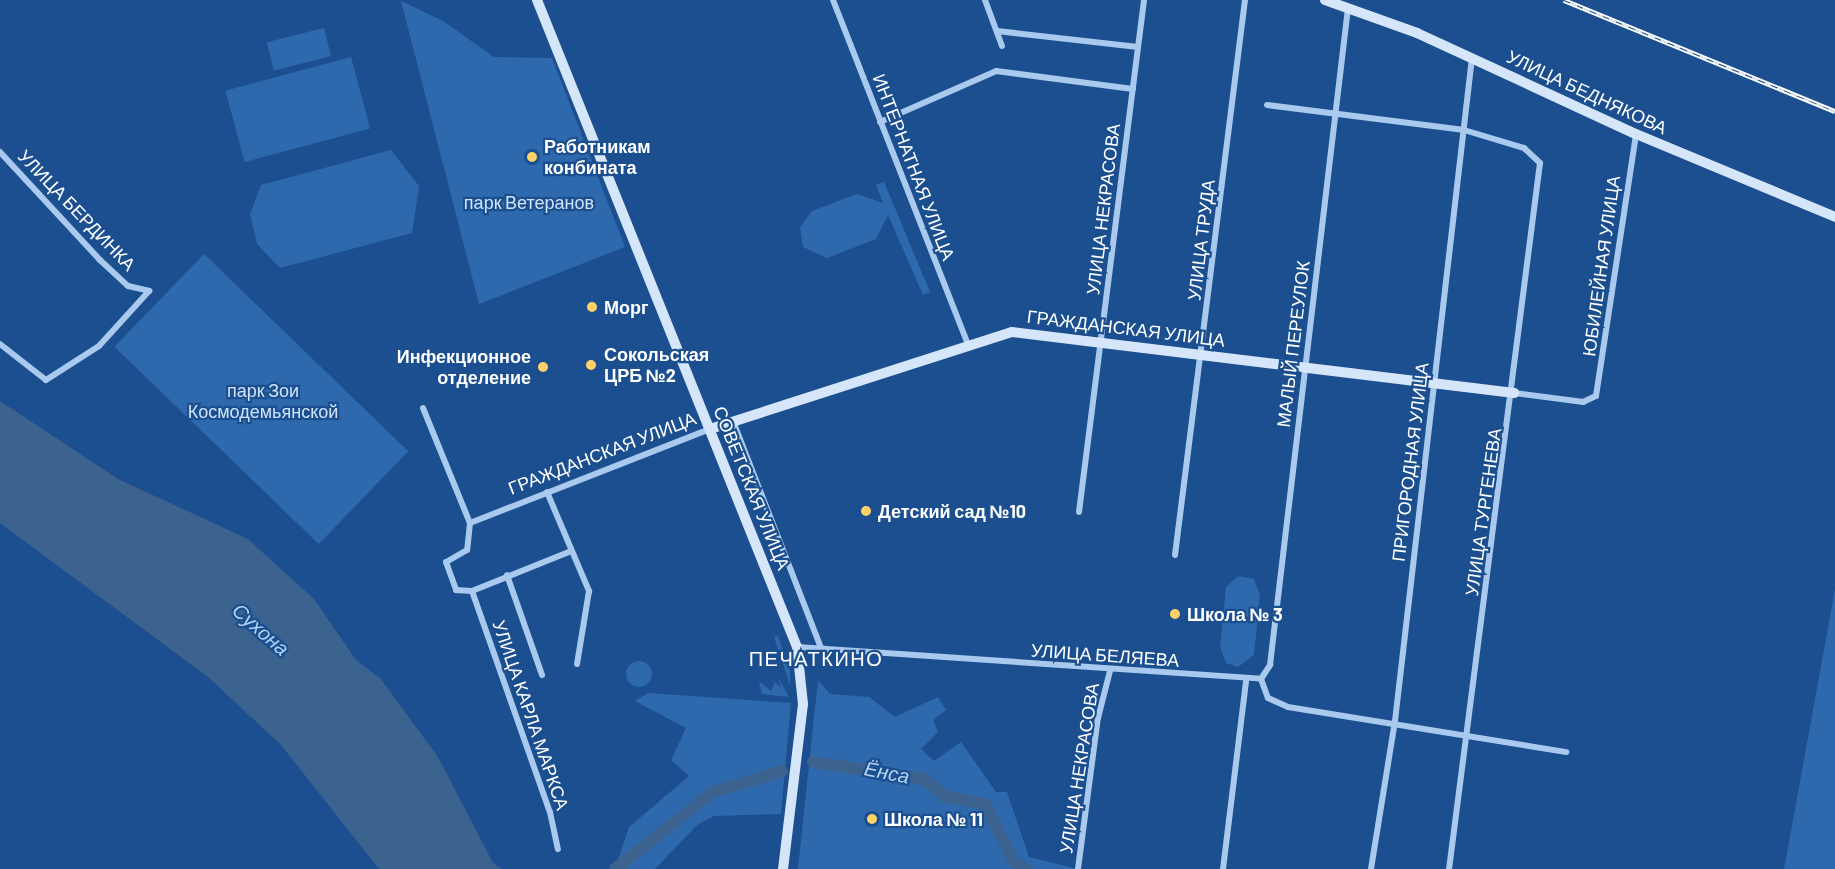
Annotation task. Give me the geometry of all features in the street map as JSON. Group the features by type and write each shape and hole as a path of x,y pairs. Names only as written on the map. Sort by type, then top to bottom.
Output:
{"street":[{"name":"СОВЕТСКАЯ УЛИЦА","path":"537,0 797,646 803,704 783,869"},
{"name":"ИНТЕРНАТНАЯ УЛИЦА","path":"833,0 968,345"},
{"path":"985,0 1002,46"},
{"name":"УЛИЦА НЕКРАСОВА","path":"1079,512 1144,0"},
{"name":"УЛИЦА ТРУДА","path":"1175,555 1245,0"},
{"name":"УЛИЦА БЕДНЯКОВА","path":"1326,0 1472,57 1636,134 1835,217"},
{"name":"МАЛЫЙ ПЕРЕУЛОК","path":"1261,679 1270,665 1348,8"},
{"path":"997,31 1138,47"},
{"name":"ПРИГОРОДНАЯ УЛИЦА","path":"1371,869 1395,721 1472,57"},
{"path":"880,122 996,71 1133,89"},
{"path":"1268,105 1464,130"},
{"name":"УЛИЦА ТУРГЕНЕВА","path":"1449,869 1514,393 1540,171 1537,158 1503,139 1464,130"},
{"name":"ЮБИЛЕЙНАЯ УЛИЦА","path":"1593,400 1636,134"},
{"name":"УЛИЦА БЕРДИНКА","path":"0,152 128,286 149,291 99,346 46,380 0,344"},
{"name":"ГРАЖДАНСКАЯ УЛИЦА","path":"470,523 732,421 968,345 1023,331 1514,393 1593,400"},
{"path":"423,408 470,523 467,550 446,565 456,590 472,591 571,551"},
{"name":"СОВЕТСКАЯ УЛИЦА","path":"732,421 821,648"},
{"path":"547,492 589,591 577,664"},
{"path":"507,575 542,675"},
{"name":"УЛИЦА КАРЛА МАРКСА","path":"472,591 550,812 558,849"},
{"name":"УЛИЦА БЕЛЯЕВА","path":"797,646 1246,681 1261,679"},
{"name":"УЛИЦА НЕКРАСОВА","path":"1078,869 1098,718 1110,671"},
{"path":"1261,679 1268,698 1288,707 1395,721 1566,752"},
{"path":"1223,869 1246,681"}],"green space":[{"name":"парк Ветеранов","path":"401,1 443,21 494,57 552,58 625,247 479,304"},
{"path":"324,28 331,56 274,70 267,42"},
{"path":"351,57 370,128 245,162 225,91"},
{"path":"391,150 419,186 412,233 280,268 257,244 250,214 261,185"},
{"path":"884,182 930,292 923,295 888,215 876,239 827,258 803,247 800,227 812,211 857,194 883,203 876,185"},
{"name":"парк Зои Космодемьянской","path":"204,254 408,451 319,544 114,347"},
{"path":"1238,576 1254,579 1260,595 1254,655 1238,667 1226,663 1220,647 1226,587"},
{"path":"1835,589 1835,869 1784,869"},
{"path":"778,636 790,671 790,685 774,637"},
{"path":"639,661 648,665 652,674 648,683 639,687 630,683 626,674 630,665"},
{"path":"778,677 789,697 762,694 759,681 771,691 775,682 781,688"},
{"path":"818,680 830,694 869,697 895,717 938,697 946,710 933,720 938,732 921,749 934,761 961,742 996,792 1007,792 1029,857 1077,869 798,869"},
{"path":"648,693 791,703 781,814 714,816 697,825 655,869 615,869 629,827 689,776 671,760 686,728 635,701"}],"water":[{"name":"Сухона","path":"0,401 118,479 248,539 314,599 356,660 380,678 438,757 493,863 502,869 379,869 281,745 208,677 0,523"}],"waterway":[{"name":"Ёнса","path":"813,762 924,779 945,797 985,804 1014,862 1026,869"},
{"name":"Ёнса","path":"615,869 713,792 782,771"}],"railway":[{"path":"1564,0 1835,111"}],"place":[{"name":"Работникам конбината","path":"532,157"},
{"name":"Морг","path":"592,307"},
{"name":"Сокольская ЦРБ №2","path":"591,365"},
{"name":"Инфекционное отделение","path":"543,367"},
{"name":"Детский сад №10","path":"866,511"},
{"name":"Школа № 3","path":"1175,614"},
{"name":"Школа № 11","path":"872,819"}],"district":[{"name":"ПЕЧАТКИНО","path":"816,658"}]}
